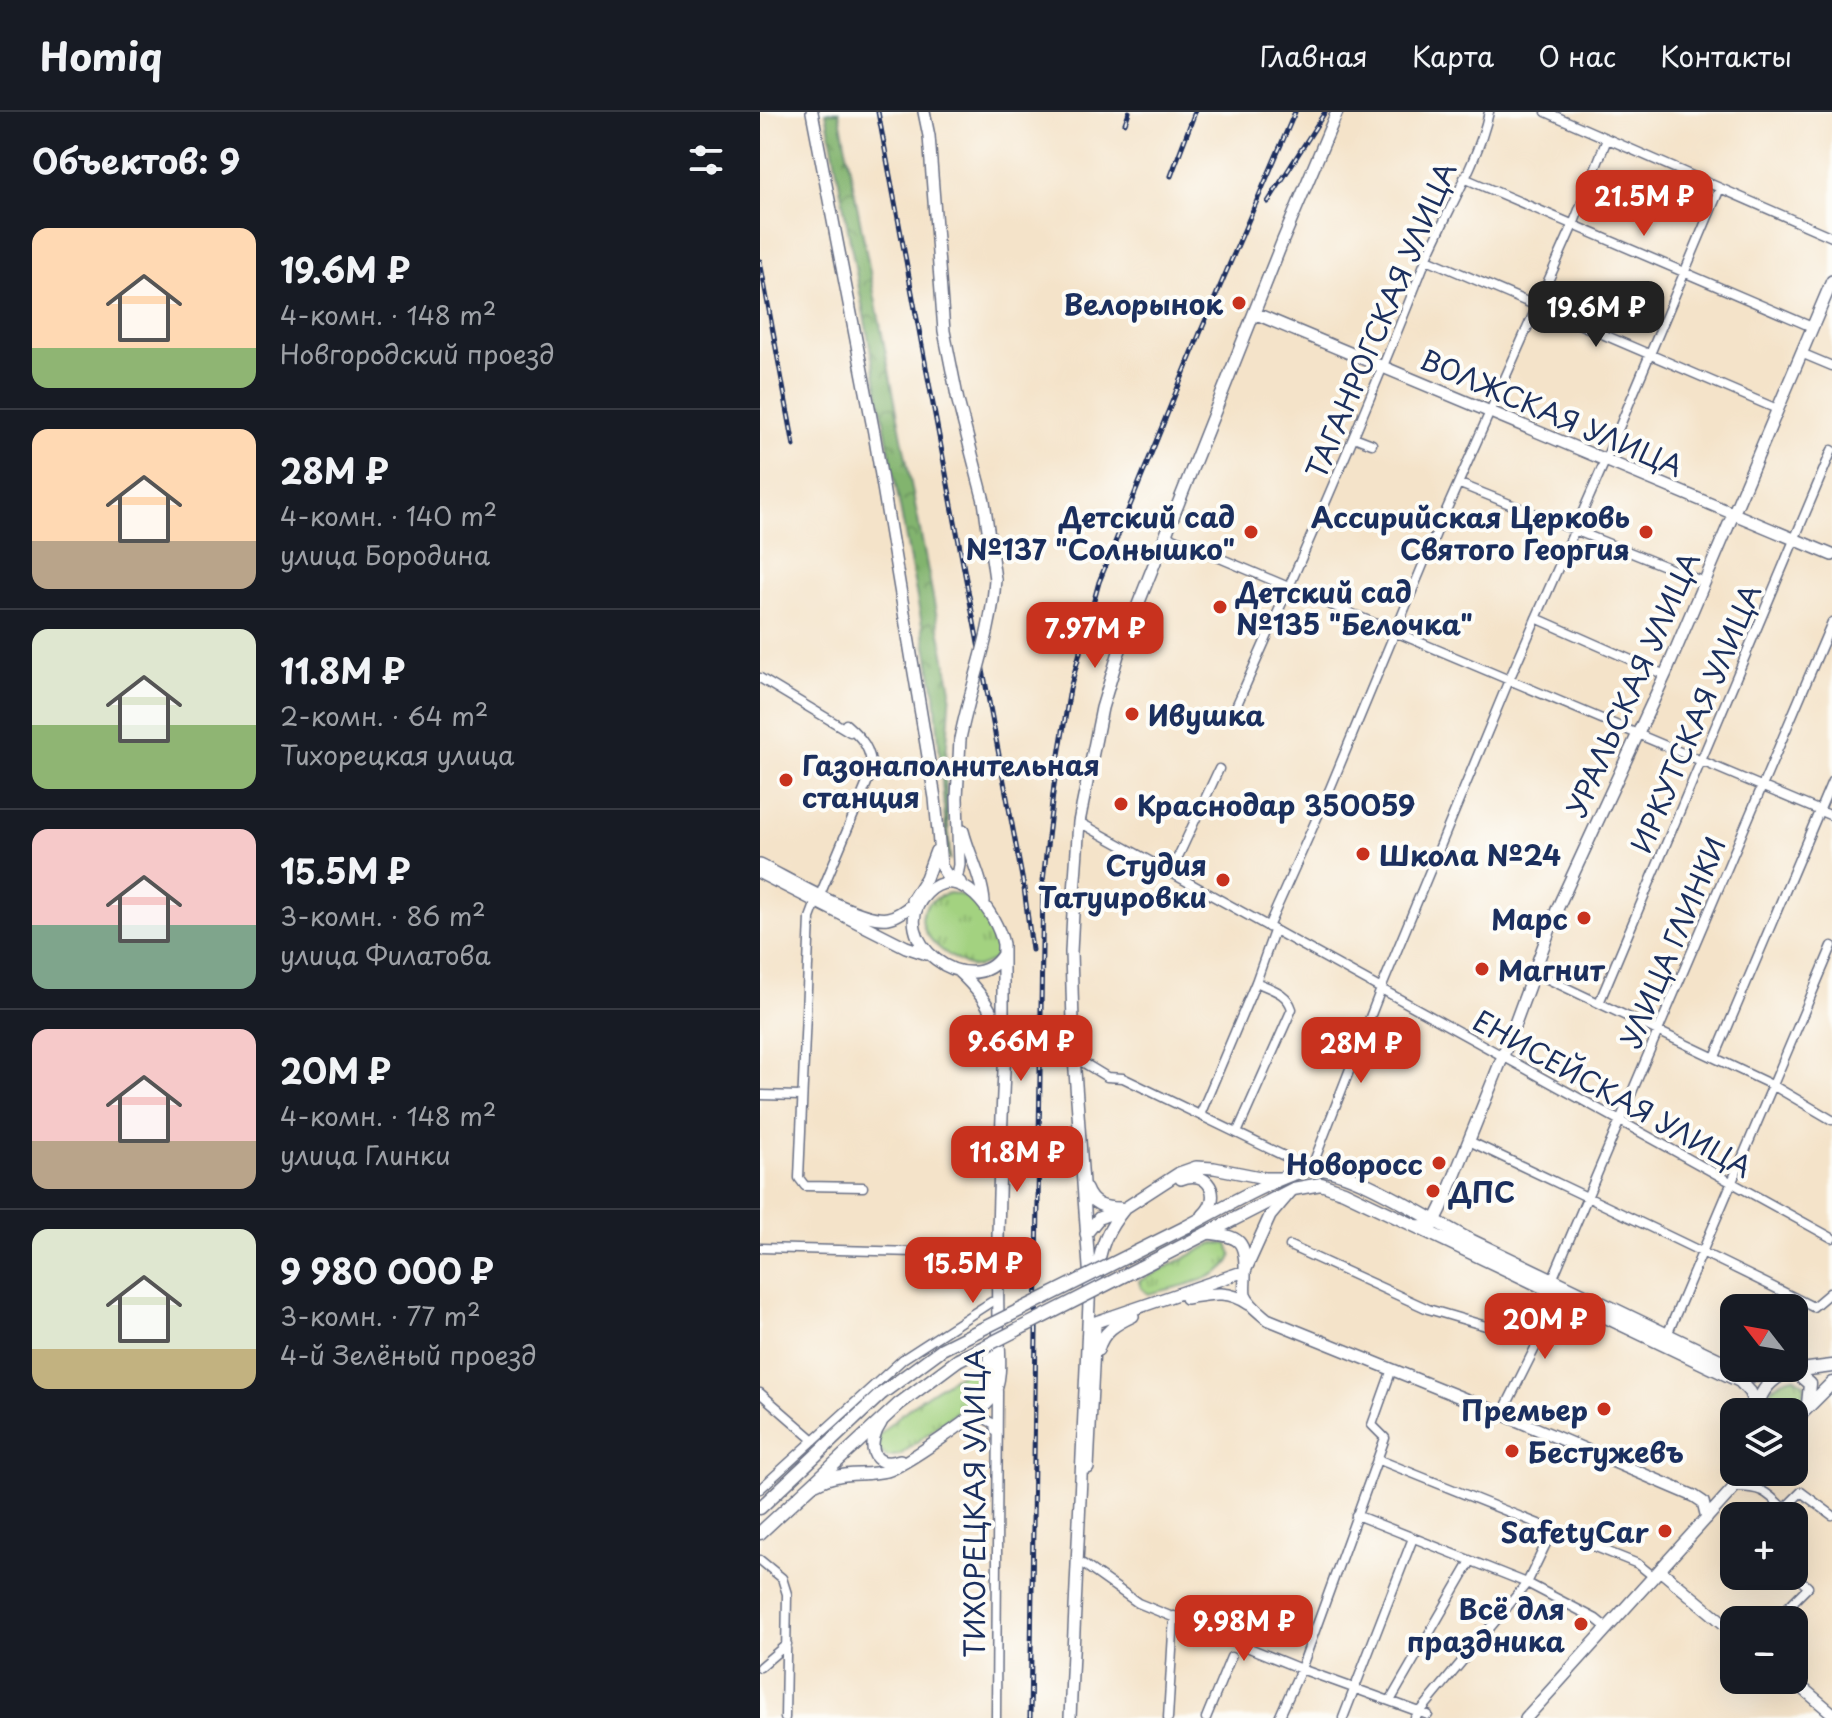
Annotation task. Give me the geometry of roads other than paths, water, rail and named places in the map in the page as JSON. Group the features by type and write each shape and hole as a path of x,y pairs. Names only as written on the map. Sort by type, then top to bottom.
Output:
{"main road":[{"path":"760,865 906,947 957,970 986,971 1003,954 1001,935 980,898 949,882 941,866 935,798 874,433 812,112"},
{"path":"760,873 875,918 893,917 930,890 949,882 959,865 960,739 987,640 995,579 984,501 958,401 944,331 929,136 924,112"},
{"path":"1070,1718 1093,1366 1074,1057 1071,952 1079,822 1102,708 1118,655 1337,112"},
{"name":"УРАЛЬСКАЯ УЛИЦА","path":"1435,1221 1503,1056 1558,907 1639,735 1832,281"},
{"name":"ВОЛЖСКАЯ УЛИЦА","path":"1254,313 1832,555"},
{"path":"958,811 969,854 981,882 980,898"},
{"path":"927,954 917,935 915,919 918,905 930,890 938,844"},
{"path":"904,910 926,878 938,844"},
{"name":"ТИХОРЕЦКАЯ УЛИЦА","path":"994,1381 1006,1024 1003,1013 1003,954"},
{"name":"ТИХОРЕЦКАЯ УЛИЦА","path":"957,970 991,1011 1001,1037 991,1302 994,1381"},
{"path":"1086,1234 1099,1218 1125,1208 1179,1173 1196,1167 1290,1183 1321,1184 1562,1294 1740,1381 1753,1398"},
{"path":"760,1533 888,1414 958,1360 1206,1233 1311,1169 1327,1170 1357,1181 1720,1361"},
{"path":"1144,1197 1186,1177 1195,1176 1206,1181 1213,1198 1210,1208 1194,1223"},
{"path":"1083,1181 1093,1202 1125,1208"},
{"path":"760,1508 881,1394 942,1349 1194,1223 1290,1183"},
{"path":"1092,1324 1245,1271 1270,1216 1290,1183"},
{"path":"1076,1718 1080,1564 1098,1257 1109,1228 1125,1208"},
{"path":"1415,1227 1428,1226 1435,1221"},
{"path":"1206,1233 1239,1239 1245,1271 1245,1294 1252,1307"},
{"path":"1167,1299 1225,1292 1236,1295 1267,1319 1677,1489 1703,1502 1707,1518"},
{"path":"1093,1366 1106,1333 1145,1306"},
{"path":"1808,1370 1832,1366"},
{"path":"888,1414 874,1433 872,1444 879,1460 888,1463 897,1462 992,1398 994,1381"},
{"path":"805,1491 838,1475 883,1472 906,1461 961,1423 979,1406 994,1381"},
{"path":"1760,1398 1772,1382"},
{"path":"1806,1382 1810,1384 1808,1401"},
{"path":"1808,1406 1832,1383"},
{"path":"1526,1718 1735,1487"},
{"path":"1658,1574 1720,1621"},
{"path":"1808,1693 1832,1713"}],"street":[{"name":"ТАГАНРОГСКАЯ УЛИЦА","path":"1230,720 1385,367 1427,259 1484,136 1489,112"},
{"path":"1546,112 1832,237"},
{"path":"1200,1115 1256,982 1271,929 1607,139"},
{"path":"1464,178 1812,327"},
{"path":"1074,1057 1107,1077 1123,1078 1311,1169 1381,989 1509,680 1720,188"},
{"path":"1427,259 1777,409"},
{"path":"1801,353 1832,366"},
{"path":"1354,437 1372,444"},
{"name":"ИРКУТСКАЯ УЛИЦА","path":"1599,1003 1832,450"},
{"path":"1460,484 1704,582"},
{"path":"1165,535 1832,816"},
{"path":"1536,618 1665,675"},
{"name":"УЛИЦА ГЛИНКИ","path":"1552,1280 1832,622"},
{"path":"760,678 862,738"},
{"path":"846,724 862,738 871,754 872,771 810,918 799,1178 805,1186 863,1187"},
{"path":"1170,874 1219,769"},
{"path":"1715,1057 1832,781"},
{"name":"ЕНИСЕЙСКАЯ УЛИЦА","path":"1079,822 1832,1238"},
{"path":"1667,1335 1832,946"},
{"path":"1533,972 1715,1057 1831,1116"},
{"path":"1237,1133 1292,1009 1290,1001 1282,994 1256,982"},
{"path":"760,1095 801,1096"},
{"path":"1469,1141 1703,1251 1813,1307 1832,1291"},
{"path":"1290,1246 1428,1309 1537,1341"},
{"path":"760,1248 993,1254"},
{"path":"1502,1414 1562,1294"},
{"path":"760,1489 903,1359 991,1302"},
{"path":"1279,1718 1301,1669 1385,1438 1372,1425 1392,1369"},
{"name":"ТИХОРЕЦКАЯ УЛИЦА","path":"994,1381 997,1440 996,1718"},
{"path":"760,1393 814,1440"},
{"path":"992,1398 995,1422"},
{"path":"979,1406 995,1422"},
{"path":"961,1423 975,1417 995,1422"},
{"path":"1377,1459 1658,1574"},
{"path":"1735,1487 1757,1487 1776,1502"},
{"path":"1796,1502 1801,1492 1832,1515"},
{"path":"1356,1515 1527,1583 1596,1619 1607,1628"},
{"path":"1080,1564 1138,1603 1421,1715 1527,1583 1553,1529"},
{"path":"1343,1718 1413,1538"},
{"path":"760,1560 782,1578 787,1594 785,1718"},
{"path":"1390,1701 1471,1561"},
{"path":"1789,1606 1805,1590"},
{"path":"1168,1718 1174,1616"},
{"path":"760,1667 787,1644"},
{"path":"1206,1718 1231,1657"}],"railway":[{"path":"878,112 1024,888 1032,950"},
{"path":"1125,123 1129,112"},
{"path":"1171,176 1195,112"},
{"path":"1030,1718 1043,881 1054,785 1070,689 1099,582 1200,333 1295,112"},
{"path":"1268,202 1325,112"},
{"path":"760,261 794,446"}],"place":[{"name":"Велорынок","path":"1239,303"},
{"name":"Детский сад №137 \"Солнышко\"","path":"1251,532"},
{"name":"Ассирийская Церковь Святого Георгия","path":"1646,532"},
{"name":"Детский сад №135 \"Белочка\"","path":"1220,607"},
{"name":"Ивушка","path":"1132,714"},
{"name":"Газонаполнительная станция","path":"786,780"},
{"name":"Краснодар 350059","path":"1121,804"},
{"name":"Школа №24","path":"1363,854"},
{"name":"Студия Татуировки","path":"1223,880"},
{"name":"Марс","path":"1584,918"},
{"name":"Магнит","path":"1482,969"},
{"name":"Новоросс","path":"1439,1163"},
{"name":"ДПС","path":"1433,1191"},
{"name":"Премьер","path":"1604,1409"},
{"name":"Бестужевъ","path":"1512,1451"},
{"name":"SafetyCar","path":"1665,1531"},
{"name":"Всё для праздника","path":"1581,1624"}]}
